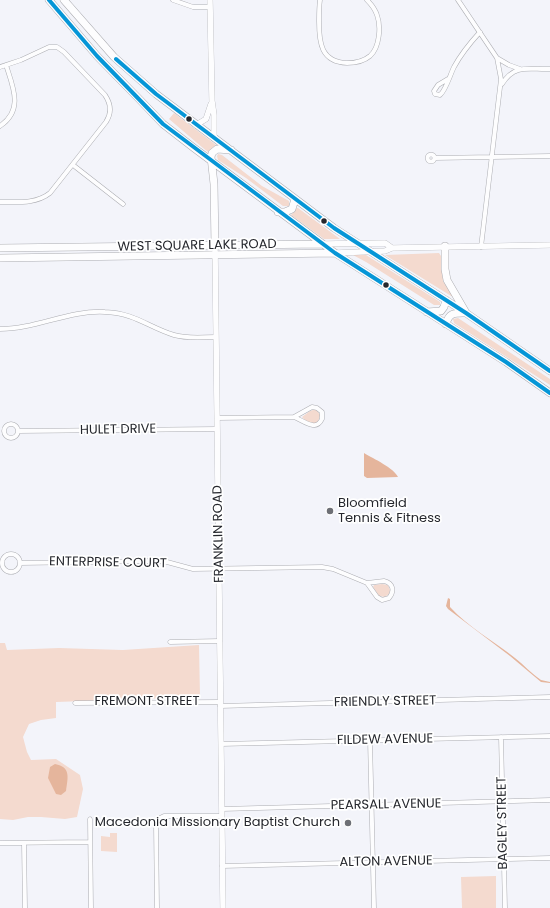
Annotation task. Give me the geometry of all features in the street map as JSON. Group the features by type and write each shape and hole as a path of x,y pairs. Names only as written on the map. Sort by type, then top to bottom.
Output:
{"highway":[{"path":"49,0 97,56 163,124 322,244 506,362 550,393"},
{"path":"64,0 98,40 132,74 156,94 356,243 466,313 550,371"},
{"path":"211,160 214,150 230,150"},
{"name":"FRANKLIN ROAD","path":"211,160 214,184 215,246"},
{"path":"278,212 285,212 292,209 295,199"},
{"name":"WEST SQUARE LAKE ROAD","path":"0,248 322,244"},
{"path":"445,246 445,269 447,280 466,313"},
{"name":"WEST SQUARE LAKE ROAD","path":"0,258 335,253"},
{"path":"427,312 441,311 446,300"},
{"path":"446,324 451,314 466,313"}],"street":[{"path":"173,0 193,7 210,7"},
{"path":"210,0 214,137"},
{"path":"320,0 320,44 330,58 339,62 349,63 361,61 368,57 372,53 376,44 379,28 378,16 367,0"},
{"path":"458,0 497,58 502,84 491,157 482,246"},
{"path":"448,79 466,49 480,32"},
{"path":"0,67 29,57 46,47 56,47 62,49 105,95 110,106 108,119 53,190 44,197 31,202 0,202"},
{"path":"497,58 508,65 521,69"},
{"path":"0,126 10,117 15,104 14,90 6,65"},
{"path":"502,84 514,71 521,69 550,68"},
{"path":"196,124 206,119 212,102"},
{"path":"435,158 550,156"},
{"path":"73,165 123,204"},
{"name":"WEST SQUARE LAKE ROAD","path":"322,244 385,243 392,248"},
{"name":"WEST SQUARE LAKE ROAD","path":"335,253 385,252 392,248 445,246 550,245"},
{"name":"FRANKLIN ROAD","path":"215,246 223,908"},
{"path":"0,329 29,327 82,313 105,312 120,313 135,317 176,335 191,338 216,337"},
{"path":"217,418 294,417 314,426 320,423 323,417 322,412 319,409 312,407 294,417"},
{"name":"HULET DRIVE","path":"18,431 218,429"},
{"name":"ENTERPRISE COURT","path":"12,554 18,557 20,563 16,570 11,572 4,568 2,562 5,556 12,554"},
{"name":"ENTERPRISE COURT","path":"20,563 160,561 193,569 325,567 367,583"},
{"path":"388,582 392,588 392,594 387,599 379,599 367,583 388,582"},
{"path":"170,642 220,641"},
{"name":"FRIENDLY STREET","path":"220,704 550,697"},
{"name":"FREMONT STREET","path":"75,703 220,704"},
{"name":"FILDEW AVENUE","path":"221,744 550,736"},
{"name":"BAGLEY STREET","path":"501,737 504,908"},
{"path":"370,740 374,908"},
{"name":"PEARSALL AVENUE","path":"222,809 550,800"},
{"path":"157,908 157,820 163,816 222,816"},
{"path":"90,819 91,908"},
{"path":"24,842 24,908"},
{"path":"0,843 90,842"},
{"name":"ALTON AVENUE","path":"222,866 550,858"}],"shaded area":[{"path":"174,113 217,146 213,147 208,152 169,119"},
{"path":"218,154 222,155 262,186 289,201 289,206 283,206 246,178 218,160"},
{"path":"297,208 340,239 324,239 291,215"},
{"path":"439,253 441,256 443,281 456,299 385,255"},
{"path":"353,255 366,255 440,302 440,305 434,305"},
{"path":"458,318 550,379 550,385 454,323 453,319"},
{"path":"313,410 317,410 320,415 318,422 307,422 302,417"},
{"path":"364,453 388,467 398,477 367,478 364,476"},
{"path":"374,585 388,585 390,590 389,594 385,597 379,596 373,587"},
{"path":"448,598 450,599 450,607 465,621 515,658 538,678 550,683 541,682 510,656 448,609 446,606"},
{"path":"0,643 5,643 7,650 59,648 123,650 199,645 200,697 56,702 56,718 41,720 29,724 23,737 31,760 56,759 80,775 83,789 77,817 65,819 28,817 13,820 0,819"},
{"path":"55,764 60,765 66,770 68,777 66,791 61,795 56,794 48,778 50,767"},
{"path":"110,833 117,833 117,852 101,851 101,836 110,837"},
{"path":"496,876 496,908 462,908 461,877"}],"transit line":[{"path":"49,0 97,56 163,124 335,253 506,362 550,393"},
{"path":"116,59 156,94 334,228 466,313 550,371"}],"place":[{"name":"Bloomfield Tennis & Fitness","path":"330,511"},
{"name":"Macedonia Missionary Baptist Church","path":"348,823"}]}
